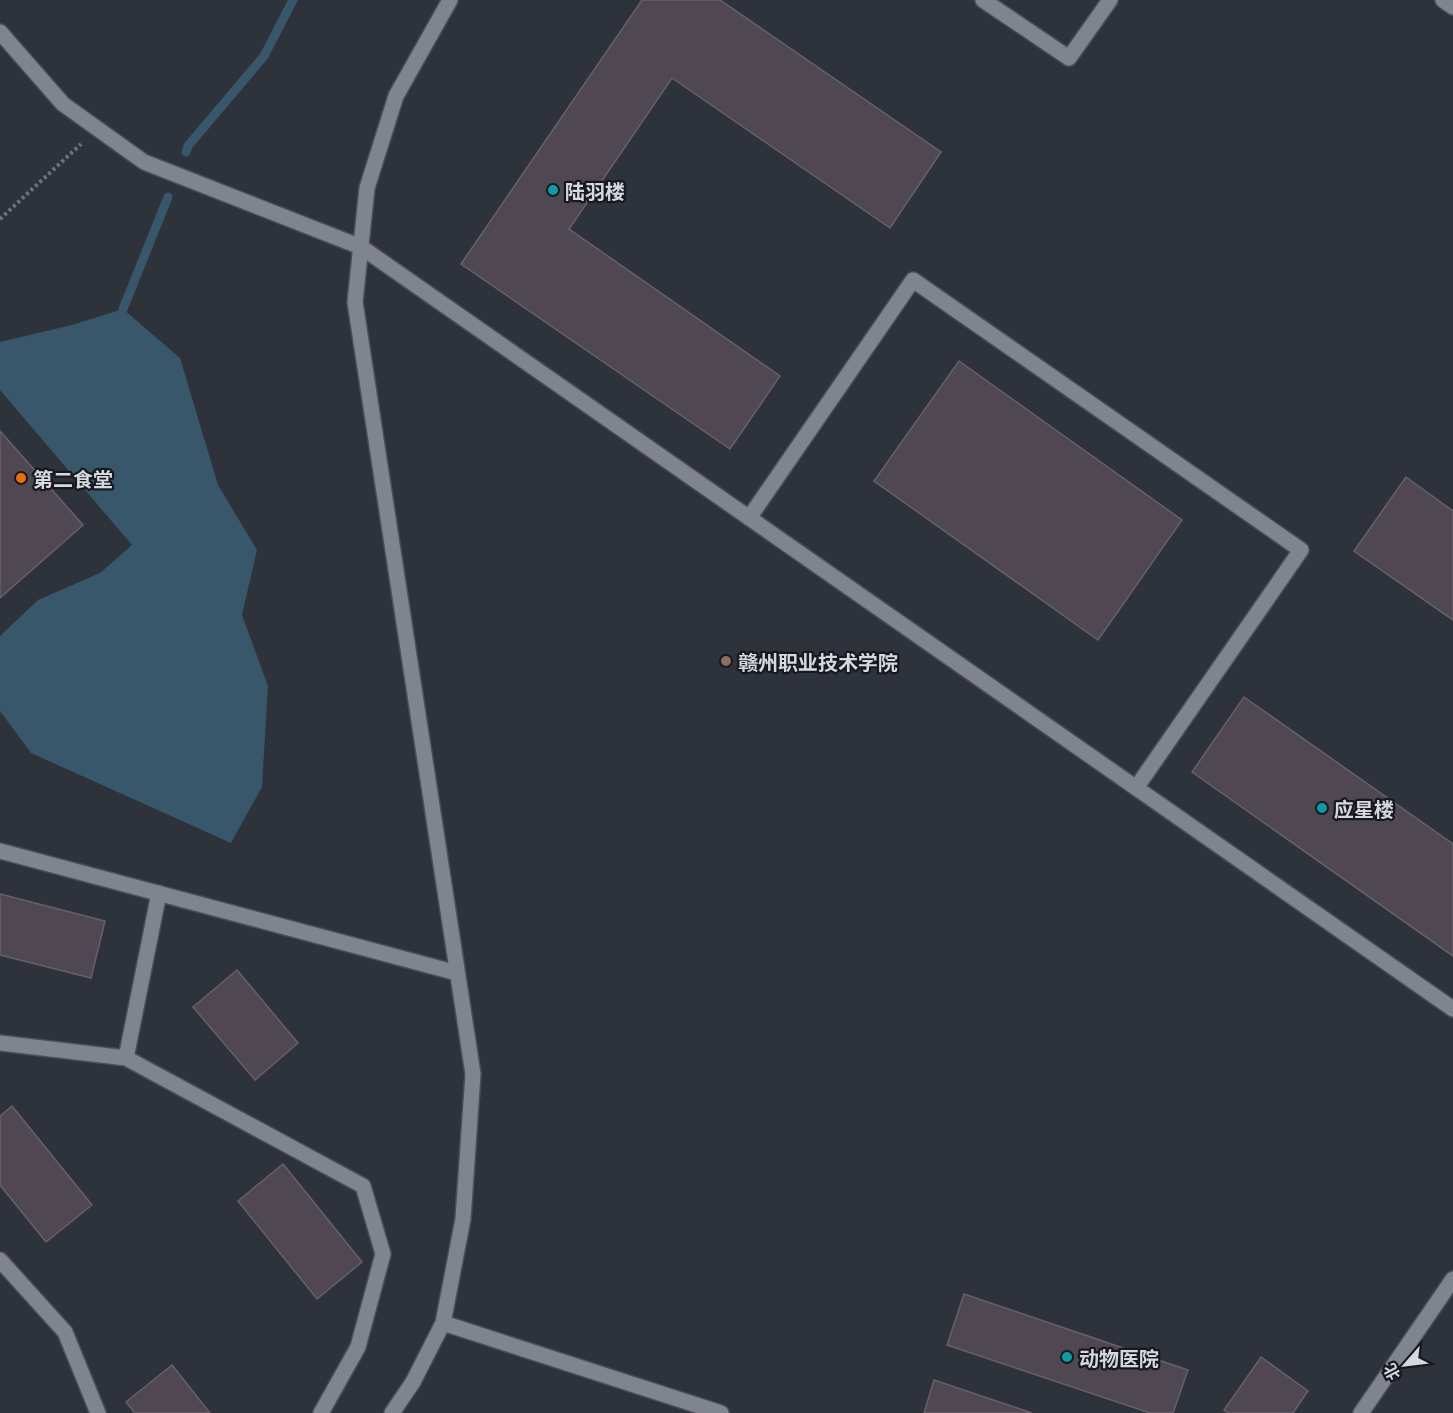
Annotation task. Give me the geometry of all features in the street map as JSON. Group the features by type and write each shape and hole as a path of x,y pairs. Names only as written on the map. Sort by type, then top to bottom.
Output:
{"street":[{"path":"392,1413 413,1382 443,1323 463,1219 473,1074 355,302 367,188 396,96 450,0"},
{"path":"983,0 1069,58 1110,0"},
{"path":"1443,0 1453,8"},
{"path":"0,32 63,104 144,162 361,247 1453,1009"},
{"path":"749,518 913,280 1291,543 1301,550 1137,788"},
{"path":"0,851 457,973"},
{"path":"126,1058 159,893"},
{"path":"0,1043 126,1058 363,1186 383,1254 358,1347 321,1413"},
{"path":"0,1260 65,1332 98,1413"},
{"path":"1361,1413 1453,1279"},
{"path":"443,1323 721,1413"}],"path":[{"path":"0,219 98,129"}],"water":[{"path":"123,309 180,358 218,485 257,550 242,615 268,686 262,787 231,843 31,753 0,711 0,636 38,600 100,573 132,545 0,390 0,342 72,325"}],"building":[{"name":"陆羽楼","path":"642,0 720,0 941,152 890,228 672,78 569,229 780,376 730,449 461,264"},
{"path":"959,361 1182,520 1098,640 874,481"},
{"name":"第二食堂","path":"0,431 83,525 0,598"},
{"path":"1406,477 1453,511 1453,620 1354,551"},
{"name":"应星楼","path":"1244,697 1453,844 1453,956 1192,772"},
{"path":"0,894 105,921 91,978 0,955"},
{"path":"237,970 298,1043 255,1080 193,1007"},
{"path":"12,1106 92,1205 46,1242 0,1185 0,1116"},
{"path":"283,1164 362,1262 317,1299 238,1201"},
{"name":"动物医院","path":"964,1294 1188,1370 1173,1413 1150,1413 947,1345"},
{"path":"1261,1357 1308,1391 1293,1413 1228,1413 1224,1410"},
{"path":"172,1365 210,1413 135,1413 126,1402"},
{"path":"934,1380 1032,1413 924,1413"}],"waterway":[{"path":"186,152 188,146 264,56 293,0"},
{"path":"123,309 168,197"}],"place":[{"name":"陆羽楼","path":"553,190"},
{"name":"第二食堂","path":"21,478"},
{"name":"赣州职业技术学院","path":"726,661"},
{"name":"应星楼","path":"1322,808"},
{"name":"动物医院","path":"1067,1357"}]}
